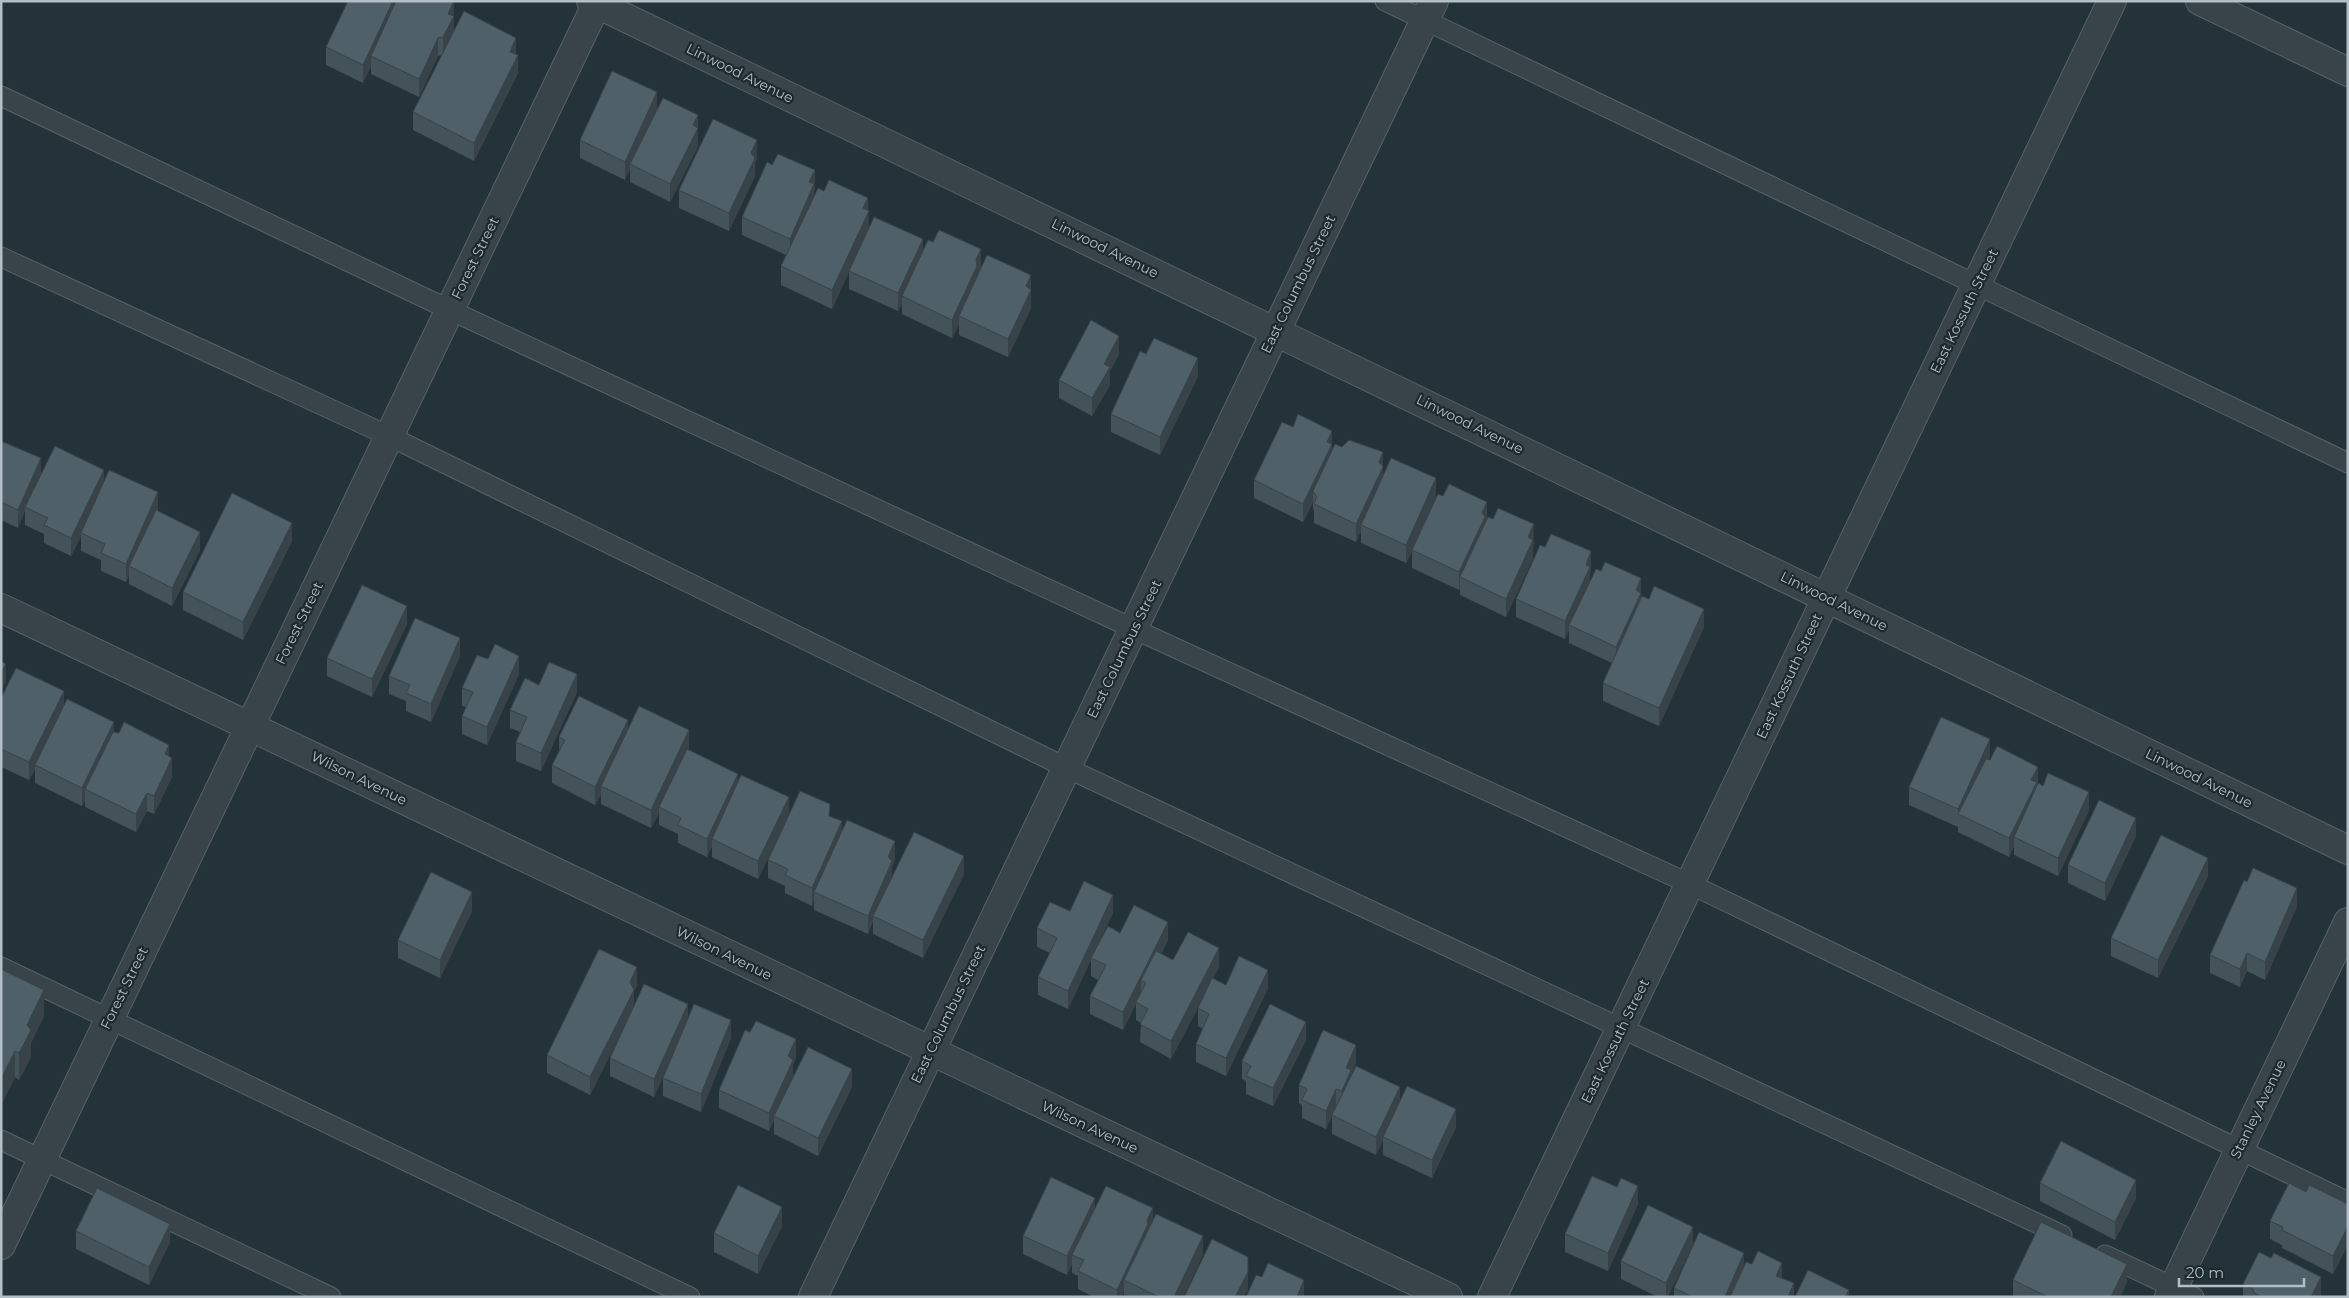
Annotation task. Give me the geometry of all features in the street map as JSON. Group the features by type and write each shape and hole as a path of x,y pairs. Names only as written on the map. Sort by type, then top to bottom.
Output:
{"street":[{"name":"East Kossuth Street","path":"1492,1297 2112,1"},
{"path":"2200,1 2348,72"},
{"name":"Forest Street","path":"1,1244 450,310 595,2"},
{"name":"Linwood Avenue","path":"595,2 2348,850"},
{"name":"East Columbus Street","path":"813,1297 1429,11"},
{"name":"Wilson Avenue","path":"1,608 1448,1297"},
{"name":"Stanley Avenue","path":"2179,1294 2239,1149 2348,922"}],"lane":[{"path":"1385,1 1429,11 1977,285 2348,463"},
{"path":"1,96 450,310 1134,629 1690,884 2348,1202"},
{"path":"1,257 389,436 1067,768 2074,1240"},
{"path":"1,967 690,1297"},
{"path":"1,1140 331,1297"},
{"path":"2092,1248 2179,1294"}],"building":[{"path":"348,1 393,1 363,65 326,47"},
{"path":"396,1 454,1 448,14 454,16 443,37 438,38 419,79 371,56"},
{"path":"464,11 516,38 510,52 518,55 474,143 413,112"},
{"path":"612,71 657,92 625,162 580,140"},
{"path":"663,98 698,115 693,125 698,128 670,184 630,164"},
{"path":"713,119 757,140 751,153 755,158 729,213 679,190"},
{"path":"778,154 815,170 809,182 814,184 790,239 742,217 767,162 772,165"},
{"path":"829,180 868,198 863,208 869,211 832,290 781,266 818,188 824,191"},
{"path":"874,217 923,239 898,293 849,271"},
{"path":"939,230 981,249 976,260 977,266 952,320 902,296 928,240 933,242"},
{"path":"987,255 1031,275 1026,286 1031,290 1008,339 959,316"},
{"path":"1091,320 1119,336 1104,364 1110,367 1092,398 1059,380"},
{"path":"1154,338 1198,358 1160,437 1111,414 1140,351 1146,354"},
{"path":"1298,414 1332,431 1327,442 1332,444 1303,504 1254,480 1282,422 1293,427"},
{"path":"1349,440 1383,452 1379,462 1383,467 1356,524 1314,504 1317,497 1313,491 1335,444 1342,447"},
{"path":"1,441 41,458 18,510 1,502"},
{"path":"55,446 104,470 71,538 44,525 48,518 25,507"},
{"path":"1391,458 1436,478 1406,545 1361,525"},
{"path":"109,470 158,492 126,564 101,553 105,544 81,533"},
{"path":"1449,484 1487,502 1482,513 1485,517 1459,572 1412,550 1438,494 1443,496"},
{"path":"232,493 292,523 243,622 183,592"},
{"path":"1498,508 1534,524 1528,537 1533,540 1506,599 1460,577 1488,517 1493,519"},
{"path":"156,510 200,532 172,588 129,566"},
{"path":"1551,534 1591,551 1586,565 1590,567 1565,621 1516,599 1540,545 1545,547"},
{"path":"1605,562 1641,578 1636,590 1641,593 1616,647 1569,625 1596,569 1601,571"},
{"path":"362,585 407,606 372,679 327,658"},
{"path":"1654,586 1704,609 1659,708 1603,683 1642,596 1649,599"},
{"path":"415,618 460,638 431,704 406,693 410,685 389,676"},
{"path":"495,644 519,656 487,727 462,716 473,692 462,688 477,655 488,659"},
{"path":"1,661 6,664 1,672"},
{"path":"549,662 577,674 541,753 516,742 527,717 510,710 525,678 539,685"},
{"path":"16,668 64,691 29,762 1,749 1,698"},
{"path":"579,696 628,720 595,787 552,765 565,740 559,737"},
{"path":"67,699 114,722 82,788 35,765"},
{"path":"639,706 689,730 651,810 601,786"},
{"path":"1941,717 1990,739 1958,809 1909,787"},
{"path":"124,722 169,745 165,754 172,758 154,796 147,793 136,814 85,789 113,732 119,733"},
{"path":"1997,746 2038,767 2031,780 2037,782 2009,838 1958,814 1986,759 1990,760"},
{"path":"687,749 738,774 707,839 678,825 681,818 659,807"},
{"path":"2048,773 2089,792 2058,858 2014,837 2038,783 2043,786"},
{"path":"741,775 789,797 758,861 712,839"},
{"path":"800,791 830,804 829,816 842,821 812,888 785,875 788,869 768,860"},
{"path":"2099,800 2136,818 2105,883 2068,865"},
{"path":"847,820 895,841 888,857 892,861 868,916 814,892"},
{"path":"914,832 964,856 923,940 873,916"},
{"path":"2161,835 2208,858 2158,960 2111,938"},
{"path":"2253,868 2297,888 2265,962 2247,953 2240,969 2210,955 2244,880 2247,882"},
{"path":"431,872 472,892 440,960 398,940"},
{"path":"1084,881 1113,895 1068,991 1038,977 1057,938 1037,928 1050,902 1070,911"},
{"path":"1134,905 1168,922 1123,1012 1090,996 1106,965 1091,958 1108,926 1120,933"},
{"path":"1188,932 1219,948 1171,1041 1140,1024 1148,1009 1136,1002 1146,983 1141,980 1156,951 1173,960"},
{"path":"599,949 637,967 630,982 634,990 590,1077 547,1055"},
{"path":"1239,956 1268,970 1226,1058 1196,1044 1209,1014 1198,1008 1212,978 1226,985"},
{"path":"1,969 44,990 27,1025 31,1030 19,1053 15,1051 1,1079"},
{"path":"644,984 688,1004 654,1079 610,1058"},
{"path":"694,1004 731,1020 701,1094 663,1078"},
{"path":"1270,1004 1306,1022 1273,1088 1246,1076 1251,1066 1242,1061"},
{"path":"756,1021 796,1039 788,1056 793,1060 769,1113 719,1090 745,1030 750,1032"},
{"path":"1323,1030 1356,1045 1346,1068 1351,1070 1342,1091 1336,1089 1326,1111 1302,1100 1307,1089 1299,1085"},
{"path":"808,1047 852,1069 818,1138 774,1116"},
{"path":"1356,1066 1400,1087 1376,1137 1332,1115"},
{"path":"1407,1086 1456,1109 1432,1160 1383,1137"},
{"path":"2061,1141 2136,1180 2115,1222 2040,1183"},
{"path":"1592,1176 1617,1187 1621,1178 1638,1186 1608,1253 1565,1234"},
{"path":"1051,1177 1095,1198 1067,1256 1023,1236"},
{"path":"2289,1183 2306,1192 2309,1185 2348,1204 2348,1226 2333,1256 2282,1230 2283,1227 2270,1221"},
{"path":"738,1185 782,1207 758,1256 714,1233"},
{"path":"1106,1186 1153,1208 1147,1220 1148,1224 1117,1290 1078,1271 1084,1260 1072,1255"},
{"path":"97,1188 170,1224 149,1267 76,1231"},
{"path":"1648,1205 1693,1227 1666,1283 1621,1261"},
{"path":"1156,1214 1203,1236 1174,1297 1159,1297 1124,1280"},
{"path":"2041,1222 2127,1264 2111,1297 2048,1297 2013,1280"},
{"path":"1699,1232 1744,1253 1725,1297 1693,1297 1674,1288"},
{"path":"1212,1239 1248,1257 1248,1272 1235,1297 1184,1297"},
{"path":"1758,1251 1782,1263 1776,1276 1794,1283 1788,1297 1730,1297 1746,1262 1752,1264"},
{"path":"2259,1252 2271,1258 2274,1253 2321,1277 2311,1297 2262,1297 2254,1293 2253,1289 2243,1284"},
{"path":"1268,1263 1304,1280 1297,1297 1246,1297 1256,1275 1262,1277"},
{"path":"1808,1270 1849,1290 1845,1297 1795,1297"}]}
